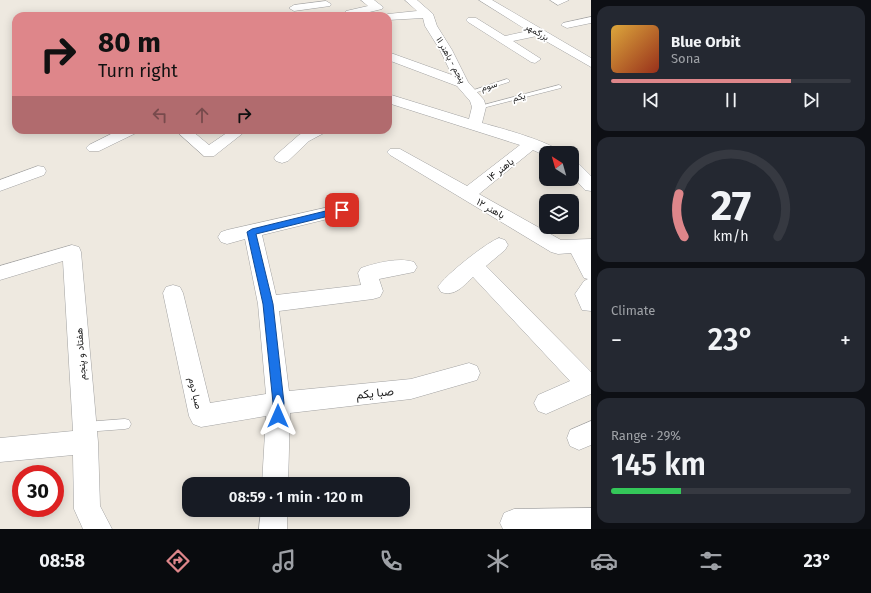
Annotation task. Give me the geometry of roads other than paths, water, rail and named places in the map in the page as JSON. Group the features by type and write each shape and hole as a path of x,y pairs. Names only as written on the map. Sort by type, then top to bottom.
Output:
{"street":[{"path":"355,12 378,7 366,0"},
{"name":"پنجم - باهنر ۱۱","path":"410,0 427,14 466,88 477,100 479,107"},
{"name":"بزرگمهر","path":"484,0 591,63"},
{"path":"555,0 558,2 564,0"},
{"path":"294,8 326,4"},
{"path":"312,6 316,12"},
{"path":"392,17 427,14"},
{"path":"472,20 535,59"},
{"path":"567,25 591,20"},
{"path":"503,40 538,32"},
{"path":"392,58 466,88"},
{"path":"392,100 419,110 539,147"},
{"path":"474,126 479,107"},
{"path":"392,110 419,110"},
{"path":"94,148 123,134"},
{"path":"186,134 209,154 235,134"},
{"path":"282,158 304,138 312,134"},
{"name":"باهنر ۱۴","path":"468,194 532,144"},
{"name":"باهنر ۱۲","path":"395,152 558,247 584,246"},
{"path":"0,186 38,171"},
{"path":"579,174 591,186"},
{"path":"227,237 342,210"},
{"path":"252,232 268,304 279,403 275,477"},
{"path":"448,287 499,245"},
{"path":"584,246 591,273"},
{"name":"هفتاد و پنجم","path":"0,273 72,252 85,435 87,509 98,529"},
{"path":"473,265 590,384 546,403"},
{"path":"268,304 372,290 368,273 407,267"},
{"name":"صبا دوم","path":"173,293 201,416 279,403"},
{"name":"صبا یکم","path":"279,403 411,389 469,373"},
{"path":"0,450 85,435"},
{"path":"273,529 274,517"},
{"path":"514,523 591,522"}],"lane":[{"name":"سوم","path":"466,88 507,81"},
{"name":"یکم","path":"479,107 559,87"},
{"path":"85,435 125,424"}]}
